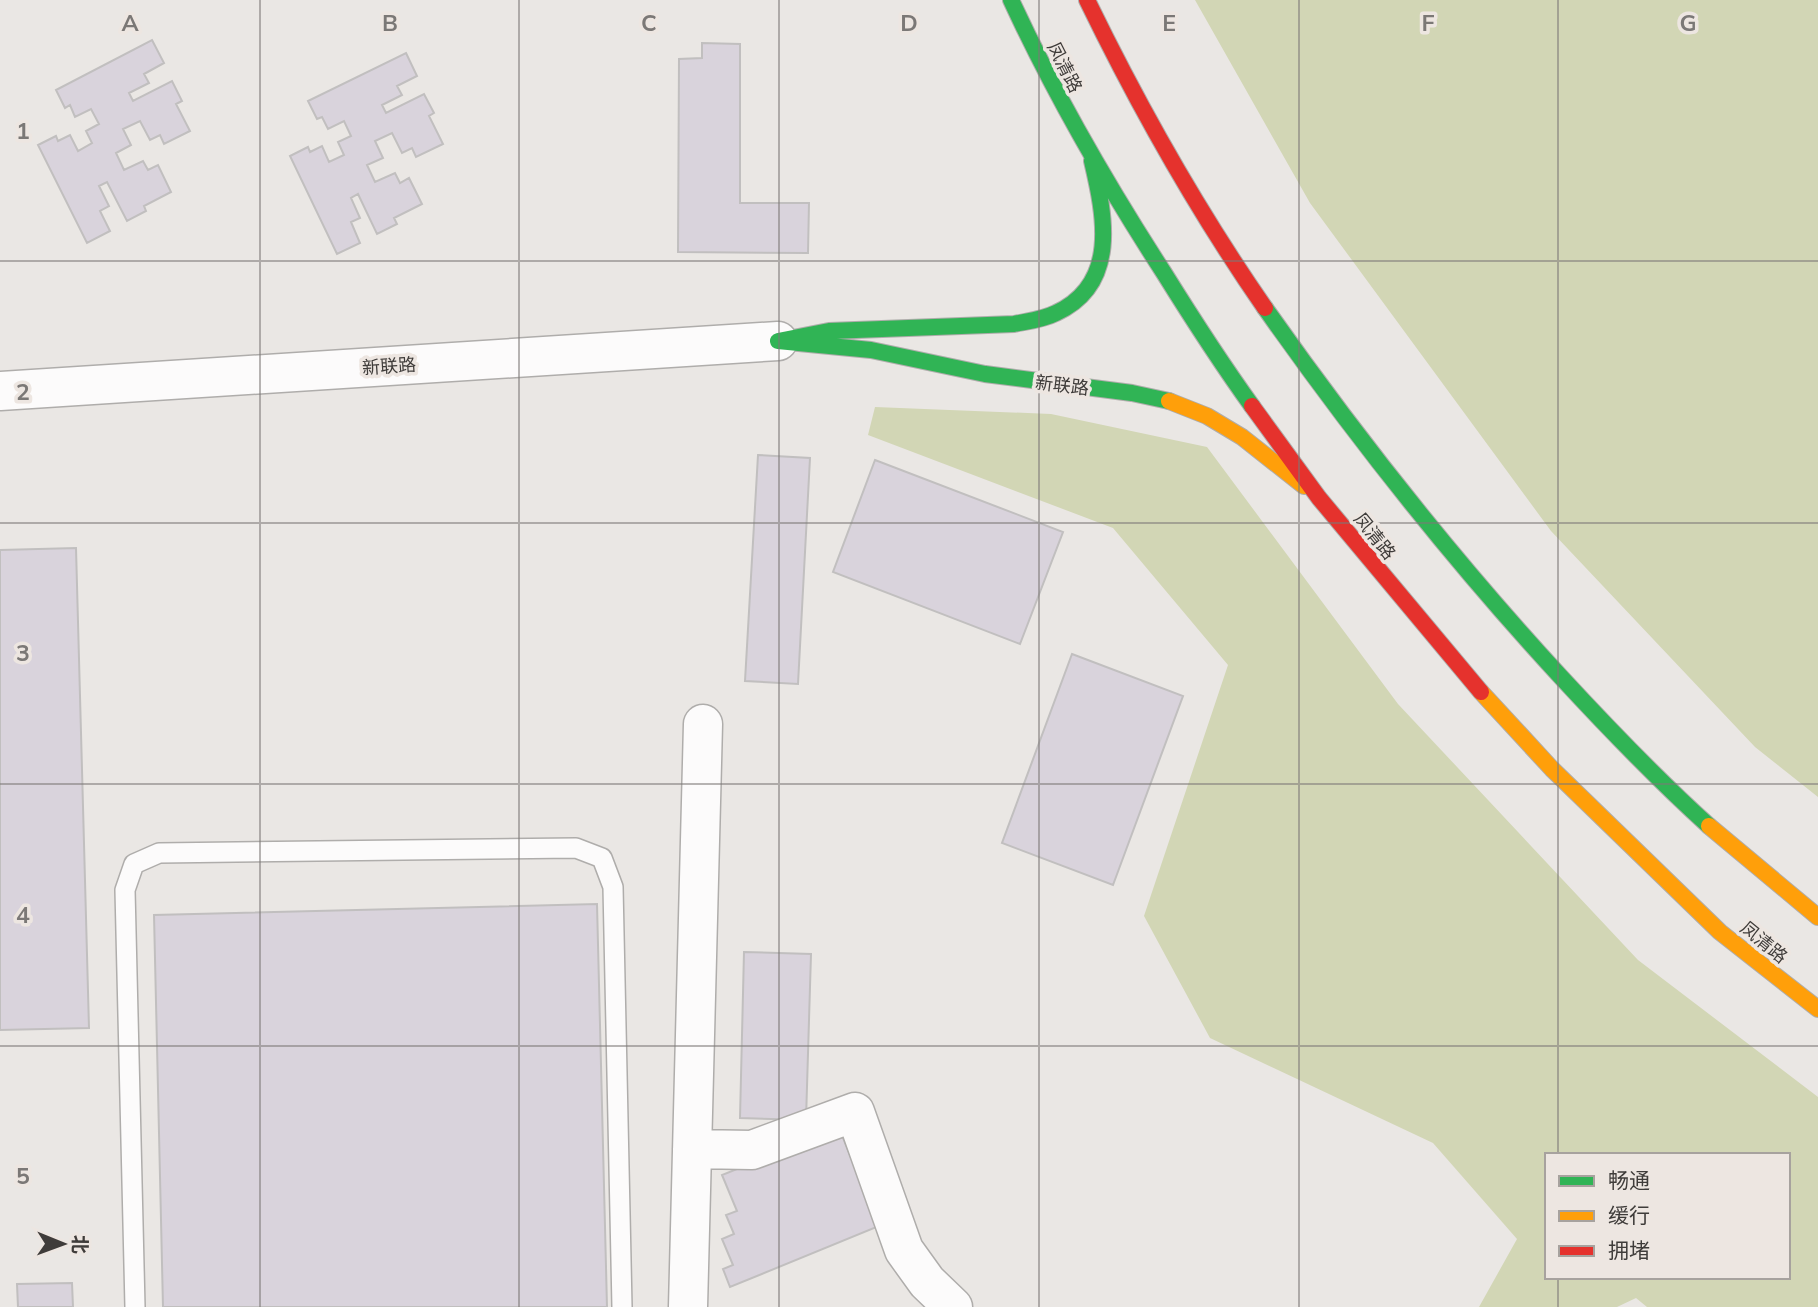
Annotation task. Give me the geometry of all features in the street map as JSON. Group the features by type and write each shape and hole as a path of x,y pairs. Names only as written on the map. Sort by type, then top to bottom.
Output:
{"main road":[{"name":"凤清路","path":"1012,0 1035,52 1091,156 1199,327 1249,402 1319,498 1472,683 1552,769 1720,932 1818,1009"},
{"path":"1087,0 1122,72 1206,219 1269,314 1369,452 1514,628 1593,711 1674,794 1759,870 1818,917"},
{"name":"新联路","path":"778,341 829,331 1014,324 1040,320 1064,310 1083,295 1097,270 1104,241 1102,206 1091,156"},
{"name":"新联路","path":"778,341 871,350 985,374 1132,393 1169,401 1207,416 1242,437 1319,498"}],"street":[{"name":"新联路","path":"0,391 778,341"},
{"path":"688,1307 703,724"},
{"path":"692,1149 752,1150 855,1112 904,1250 927,1282 953,1307"}],"lane":[{"path":"135,1307 125,890 134,864 159,853 576,848 602,858 613,887 622,1307"}],"green space":[{"path":"1195,0 1818,0 1818,797 1755,747 1551,531 1310,203"},
{"path":"875,407 1051,414 1207,447 1398,704 1638,960 1818,1097 1818,1307 1647,1307 1636,1298 1617,1307 1479,1307 1517,1239 1433,1143 1210,1038 1144,916 1228,665 1113,528 868,435"}],"building":[{"path":"152,40 164,63 144,74 149,83 129,93 133,101 172,81 182,101 176,104 190,131 164,144 160,135 150,140 140,121 123,129 131,145 116,153 124,170 143,161 148,170 158,165 171,192 144,206 146,211 127,221 107,182 99,186 109,206 100,211 110,231 87,243 38,145 56,136 58,141 70,135 78,151 92,143 86,131 99,124 91,109 75,117 70,105 65,108 56,90"},
{"path":"702,43 740,44 740,203 809,203 808,253 678,252 679,59 702,58"},
{"path":"406,53 417,76 397,86 402,95 382,105 386,113 424,94 434,113 429,116 443,144 416,157 412,148 402,153 392,133 375,141 383,158 367,165 375,182 395,173 400,183 409,178 422,204 394,218 397,224 377,234 358,194 351,198 360,218 351,222 360,243 337,254 290,156 308,147 310,152 322,146 329,162 344,155 338,142 351,136 344,121 328,129 322,117 317,119 308,101"},
{"path":"758,455 810,458 798,684 745,681"},
{"path":"875,460 1063,532 1020,644 833,572"},
{"path":"76,548 89,1028 0,1030 0,550"},
{"path":"1072,654 1183,696 1113,885 1002,843"},
{"path":"597,904 607,1307 163,1307 154,915"},
{"path":"744,952 811,954 806,1120 740,1118"},
{"path":"839,1128 879,1226 730,1287 723,1269 733,1265 722,1239 734,1234 726,1215 737,1211 722,1175"},
{"path":"72,1283 73,1307 18,1307 17,1284"}],"traffic: fast":[{"path":"1011,0 1045,70 1102,173 1196,324 1252,406"},
{"path":"1092,161 1103,226 1099,267 1090,285 1076,300 1056,313 1014,324 829,331 778,341 871,350 985,374 1132,393 1169,401"},
{"path":"1265,308 1370,451 1482,588 1596,715 1709,826"}],"traffic: slow":[{"path":"1169,401 1207,416 1242,437 1304,486"},
{"path":"1481,692 1552,769 1720,932 1818,1009"},
{"path":"1709,826 1818,917"}],"traffic: jam":[{"path":"1087,0 1170,157 1265,308"},
{"path":"1252,406 1319,498 1481,692"}]}
